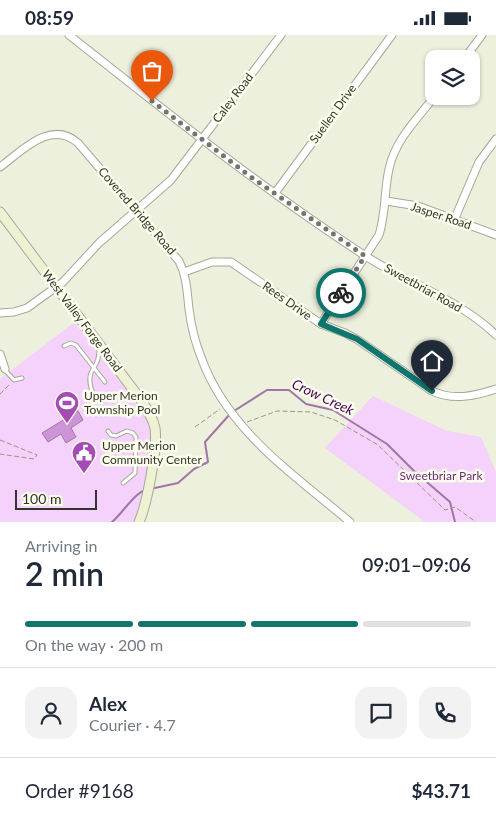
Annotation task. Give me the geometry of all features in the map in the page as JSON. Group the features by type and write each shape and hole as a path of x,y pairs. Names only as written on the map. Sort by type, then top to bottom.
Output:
{"main road":[{"name":"West Valley Forge Road","path":"0,212 99,343 106,361 146,407 154,425 156,441 147,495 139,522"}],"street":[{"name":"Sweetbriar Road","path":"69,35 202,140 275,193 365,256 476,318 496,335"},
{"name":"Caley Road","path":"0,313 14,312 27,308 57,287 93,248 171,180 281,35"},
{"name":"Suellen Drive","path":"275,193 392,35"},
{"path":"471,50 482,35"},
{"path":"321,324 379,235 386,201 389,169 396,148 428,105"},
{"name":"Covered Bridge Road","path":"0,167 43,136 55,133 68,136 78,143 172,250 184,272 192,326 198,349 210,379 232,415 261,446 350,522"},
{"path":"454,218 479,162 496,139"},
{"name":"Jasper Road","path":"386,201 418,206 496,235"},
{"name":"Rees Drive","path":"184,272 212,261 231,262 321,324 357,339 431,390 444,396 466,397 496,389"},
{"path":"0,354 5,369"}],"lane":[{"path":"97,363 99,343"},
{"path":"64,346 74,344 105,382"},
{"path":"93,394 88,382 93,367 97,363 106,361"},
{"path":"5,369 8,376 14,380 22,378"},
{"path":"108,431 111,435 116,436 126,431 136,437 135,473 123,483"}],"path":[{"path":"0,394 14,380"},
{"path":"195,427 225,405"},
{"path":"239,424 277,411 311,412 335,420 378,445 445,510 456,507 476,522"},
{"path":"0,440 37,455 34,459 0,454"}],"green space":[{"path":"80,318 141,400 155,431 139,522 0,522 0,379"},
{"name":"Sweetbriar Park","path":"373,396 447,431 481,437 496,472 496,522 425,522 325,448"}],"shaded area":[{"name":"Upper Merion Township Pool","path":"78,411 83,420 71,428 76,437 66,443 61,434 48,442 42,433"}],"waterway":[{"name":"Crow Creek","path":"234,411 267,390 289,390 306,404 333,410 387,444 414,471 450,502 455,522"},
{"name":"Crow Creek","path":"150,489 178,483 194,469 208,462 205,442 230,414"},
{"name":"Crow Creek","path":"112,522 137,495 146,490"}],"way so far":[{"path":"152,101 251,177 365,256 341,293"}],"place":[{"name":"Upper Merion Township Pool","path":"67,424"},
{"name":"Upper Merion Community Center","path":"84,474"}],"route":[{"path":"341,293 321,324 357,339 432,391"}]}
